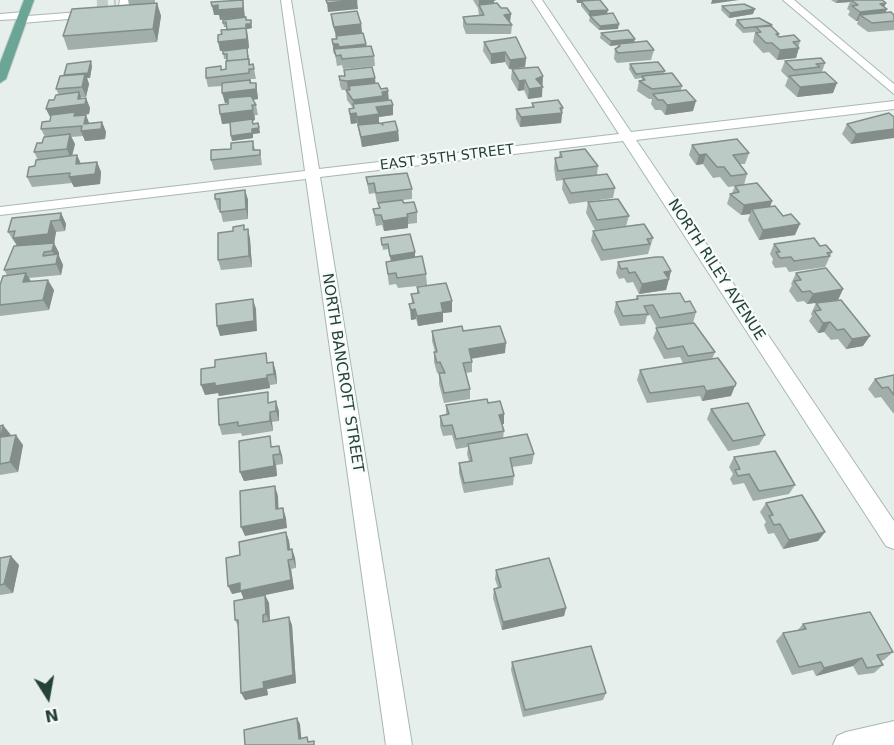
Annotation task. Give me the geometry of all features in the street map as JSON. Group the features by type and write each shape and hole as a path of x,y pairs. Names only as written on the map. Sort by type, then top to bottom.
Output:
{"main road":[{"path":"0,79 29,0"}],"street":[{"name":"NORTH BANCROFT STREET","path":"286,0 399,745"},
{"name":"NORTH RILEY AVENUE","path":"537,0 894,539"},
{"path":"788,0 894,90"},
{"path":"82,7 123,12 122,2"},
{"path":"0,17 23,17 97,5"},
{"name":"EAST 35TH STREET","path":"0,211 894,105"},
{"path":"846,745 894,734"}],"building":[{"path":"243,0 243,8 218,10 218,5 212,6 211,2"},
{"path":"326,0 357,0 327,3"},
{"path":"600,0 608,10 589,11 581,1"},
{"path":"851,0 882,0 886,3 880,4 887,9 860,12 852,6 858,5"},
{"path":"157,3 153,29 63,36 72,9"},
{"path":"497,3 501,8 507,8 511,14 504,15 512,25 466,24 463,17 484,15 479,5"},
{"path":"744,4 755,9 730,13 722,6"},
{"path":"357,11 361,24 334,27 331,14"},
{"path":"891,12 894,15 894,21 872,23 860,15"},
{"path":"613,13 619,24 600,26 590,16"},
{"path":"246,17 246,20 251,20 251,24 246,24 246,28 227,30 226,22 223,23 223,20"},
{"path":"759,18 772,25 744,28 737,20"},
{"path":"771,26 779,37 794,35 800,41 793,42 799,48 780,50 772,43 766,43 756,33 761,32 756,27"},
{"path":"246,28 247,39 218,42 218,35 222,34 221,30"},
{"path":"628,30 635,39 611,41 601,33"},
{"path":"363,33 366,44 339,47 338,44 333,44 332,39 337,39 336,36"},
{"path":"516,37 526,58 510,60 505,52 491,54 484,42"},
{"path":"647,41 654,50 618,53 615,49 620,46 618,44"},
{"path":"371,46 374,56 342,59 341,55 336,56 334,49"},
{"path":"247,48 248,59 227,61 227,54 223,54 223,51"},
{"path":"821,58 825,63 816,64 820,67 794,70 785,61"},
{"path":"249,59 249,65 253,64 254,69 249,69 249,73 206,78 206,68 221,66 221,70 226,69 226,61"},
{"path":"91,61 88,73 64,75 67,64"},
{"path":"658,62 665,71 636,74 630,64"},
{"path":"372,67 375,78 340,80 339,76 345,76 344,70"},
{"path":"538,67 543,76 536,79 543,87 529,89 525,80 519,81 512,69"},
{"path":"825,72 837,83 800,87 789,76"},
{"path":"672,73 682,86 652,89 639,81 645,80 642,76"},
{"path":"85,74 82,87 56,89 60,76"},
{"path":"250,80 250,83 256,83 256,89 222,93 222,83"},
{"path":"378,83 381,89 387,88 388,91 382,92 383,96 353,100 346,90 350,90 349,86"},
{"path":"686,90 696,101 667,105 653,94"},
{"path":"79,92 78,99 86,98 85,104 46,109 49,100 54,100 56,95"},
{"path":"251,96 256,105 252,105 253,110 220,114 219,105 228,104 228,98"},
{"path":"391,100 393,105 376,107 379,114 357,117 356,113 350,114 349,109 354,108 353,104"},
{"path":"558,100 563,108 560,108 562,113 521,117 516,109 534,107 532,103"},
{"path":"75,112 74,116 86,115 84,124 102,122 101,129 81,131 82,126 41,129 42,122 50,121 51,115"},
{"path":"889,113 894,117 894,129 856,134 847,124"},
{"path":"252,119 253,124 258,123 259,128 252,129 252,133 231,136 230,122"},
{"path":"395,121 398,131 361,137 358,125 380,123 383,125 382,123"},
{"path":"70,134 67,149 34,152 37,143 42,143 44,137"},
{"path":"737,139 749,153 733,155 747,174 731,176 724,167 717,167 706,154 699,155 692,145"},
{"path":"253,141 253,150 260,150 260,155 211,160 211,150 231,149 231,143"},
{"path":"585,149 598,166 558,171 555,158 562,157 560,152"},
{"path":"77,155 76,164 97,162 95,174 69,177 70,173 27,177 29,167 35,166 36,160"},
{"path":"407,173 412,189 376,193 374,183 368,184 366,177"},
{"path":"607,174 615,188 571,193 563,179"},
{"path":"757,183 772,201 744,205 730,194 739,192 735,186"},
{"path":"245,190 246,209 220,212 220,199 215,199 215,194"},
{"path":"618,199 629,216 597,220 588,202"},
{"path":"402,200 404,203 414,202 417,212 407,214 408,217 383,221 381,215 375,215 373,209 380,208 378,203"},
{"path":"775,206 783,216 791,214 800,224 763,230 752,209"},
{"path":"61,213 60,220 51,221 48,234 13,238 15,231 8,232 12,218"},
{"path":"644,224 653,238 647,239 650,244 603,250 593,231"},
{"path":"244,225 244,230 248,229 249,256 218,260 218,233 233,231 233,227"},
{"path":"410,234 415,252 390,256 388,244 382,245 381,238"},
{"path":"814,238 820,246 826,245 832,252 827,253 830,256 794,261 791,257 780,258 776,252 780,252 774,244"},
{"path":"54,243 52,251 44,252 43,256 58,254 56,264 4,270 14,246"},
{"path":"422,256 426,274 397,278 396,273 388,274 386,262"},
{"path":"663,257 671,271 664,272 669,279 642,284 635,272 629,273 627,268 621,269 618,262"},
{"path":"826,268 843,289 813,294 810,291 802,292 794,281 801,280 796,273"},
{"path":"26,273 23,282 48,280 43,300 0,305 0,285 3,276"},
{"path":"446,283 452,301 441,303 443,312 417,316 415,309 411,310 409,304 414,303 411,294 419,293 417,287"},
{"path":"680,293 685,302 690,301 696,312 660,318 653,305 644,306 648,314 623,316 616,302 638,299 637,296"},
{"path":"253,299 254,321 217,326 216,304"},
{"path":"841,300 870,336 852,339 844,329 837,330 830,322 823,323 814,311 821,310 816,303"},
{"path":"694,323 715,352 688,356 683,346 667,349 656,328"},
{"path":"462,326 463,331 500,326 506,343 469,349 472,362 463,363 470,389 444,393 439,373 445,373 440,362 437,363 432,331"},
{"path":"266,353 267,363 273,362 274,374 267,375 267,378 215,386 215,383 201,385 201,369 215,367 215,360"},
{"path":"718,358 736,383 735,386 706,391 704,386 650,393 640,370"},
{"path":"894,375 894,395 888,387 882,388 875,379"},
{"path":"268,392 268,403 276,401 276,411 270,412 270,421 238,426 238,422 219,425 218,399"},
{"path":"487,399 488,403 500,401 504,414 499,415 504,431 456,439 452,425 443,426 440,416 449,414 446,405"},
{"path":"748,403 765,435 733,441 711,409"},
{"path":"3,425 1,437 16,435 10,462 0,464 0,426"},
{"path":"527,434 534,454 510,458 514,476 464,483 459,463 472,461 468,444"},
{"path":"270,436 271,447 279,446 280,454 273,455 274,466 240,472 239,441"},
{"path":"775,451 795,485 759,491 749,474 738,476 735,470 740,469 734,457"},
{"path":"275,486 276,509 283,508 284,519 241,527 240,491"},
{"path":"802,495 825,532 789,540 780,524 774,525 769,516 773,515 766,503"},
{"path":"286,532 288,550 292,549 293,559 288,560 291,580 240,591 240,583 228,586 226,558 240,555 239,542"},
{"path":"11,556 4,584 0,585 0,558"},
{"path":"549,558 566,608 503,622 494,589 501,587 496,570"},
{"path":"265,595 266,614 263,615 263,622 289,617 293,675 263,682 264,688 241,693 238,620 235,620 234,601"},
{"path":"870,612 893,652 877,655 883,665 867,668 862,658 824,668 821,662 799,667 783,633 806,629 803,624"},
{"path":"591,646 606,693 525,710 512,662"},
{"path":"297,718 299,739 307,737 308,742 314,741 314,745 245,745 244,730"}],"tunnel":[{"path":"97,5 116,4"}]}
